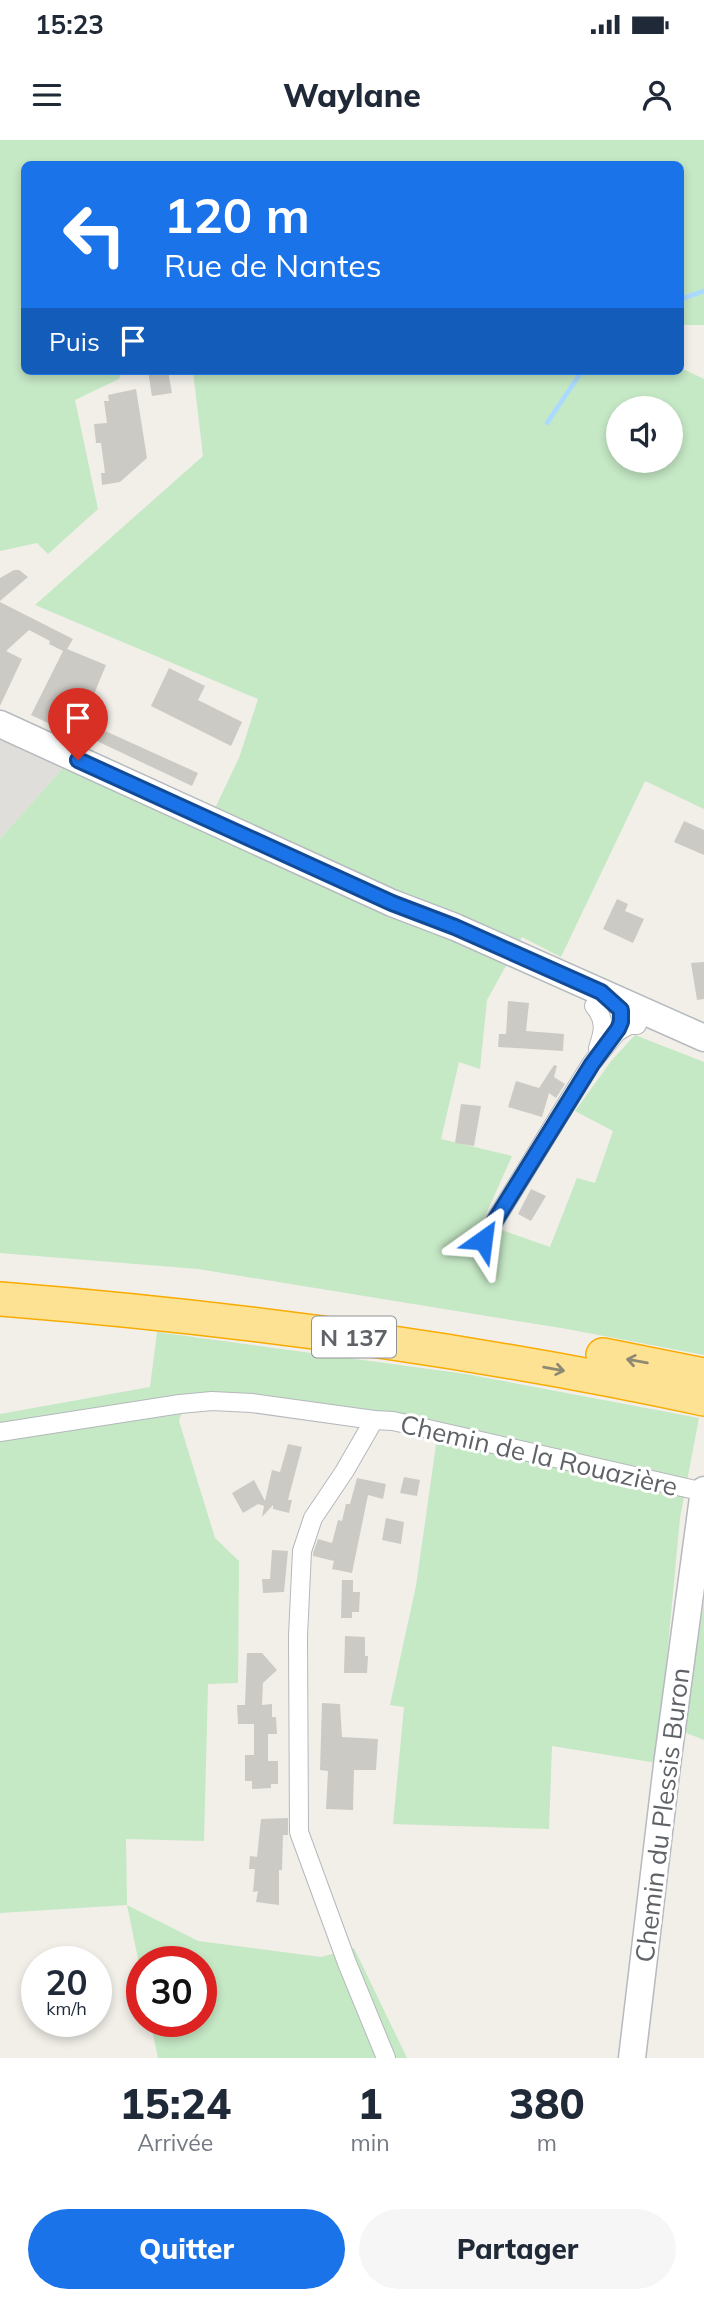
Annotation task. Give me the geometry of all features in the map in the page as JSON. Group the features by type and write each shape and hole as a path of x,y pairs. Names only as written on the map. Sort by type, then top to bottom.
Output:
{"highway":[{"name":"N 137","path":"0,1277 341,1313 529,1342 704,1375"},
{"name":"N 137","path":"0,1299 158,1313 358,1338 553,1368 704,1399"}],"main road":[{"path":"0,724 392,903 450,936 617,1018 704,1044"},
{"path":"617,1018 704,1044"},
{"name":"Chemin du Plessis Buron","path":"632,2058 668,1751 704,1491"}],"street":[{"path":"483,1240 592,1064 617,1018"},
{"name":"Chemin de la Rouazière","path":"0,1432 180,1404 212,1401 252,1403 393,1421 695,1492 704,1491"},
{"name":"Chemin de la Rouazière","path":"374,1420 313,1518 302,1551 298,1636 299,1832 347,1964 386,2058"}],"shaded area":[{"path":"0,740 63,768 0,839"}],"green space":[{"path":"0,140 704,140 704,325 684,325 684,161 21,161 21,375 120,375 119,379 75,400 98,509 48,554 37,543 0,551"},
{"path":"684,369 704,379 704,809 645,781 561,957 522,937 487,1000 480,1069 459,1062 441,1139 512,1156 482,1223 550,1247 577,1178 595,1183 613,1131 575,1111 612,1060 635,1035 704,1062 704,1355 567,1329 198,1269 0,1253 0,839 63,768 205,829 239,758 258,699 35,605 203,456 193,375 684,375"},
{"path":"157,1332 466,1374 699,1418 680,1518 657,1763 552,1746 549,1829 393,1824 404,1707 390,1705 416,1586 439,1424 273,1397 188,1394 179,1421 215,1538 239,1561 238,1683 208,1684 204,1841 126,1839 127,1905 0,1913 0,1414 150,1387"},
{"path":"704,1602 704,1740 684,1732"},
{"path":"127,1905 198,1941 321,1957 354,1948 407,2058 158,2058 153,2037 217,2037 217,1946 135,1946"}],"building":[{"path":"149,375 169,375 172,393 152,396"},
{"path":"136,389 147,458 120,482 102,485 101,473 105,473 101,443 96,443 94,424 107,423 104,401 109,401 108,395"},
{"path":"19,570 28,577 0,601 0,578"},
{"path":"0,602 73,639 67,649 106,665 83,721 198,773 192,786 82,734 80,738 31,715 63,651 29,630 6,651 22,659 0,706"},
{"path":"169,668 205,686 198,700 242,722 231,746 151,706"},
{"path":"684,821 704,830 704,855 674,842"},
{"path":"617,899 628,904 625,911 644,919 633,943 603,929"},
{"path":"704,962 704,999 697,1000 691,963"},
{"path":"508,1001 529,1003 526,1031 564,1034 563,1051 498,1047 499,1034 506,1034"},
{"path":"554,1065 557,1066 554,1077 565,1084 556,1098 549,1093 542,1117 508,1107 516,1081 539,1088"},
{"path":"461,1104 481,1106 474,1146 455,1143"},
{"path":"531,1189 546,1196 531,1221 518,1214"},
{"path":"288,1444 302,1447 288,1500 292,1500 289,1513 273,1509 273,1505 262,1517 264,1506 258,1504 243,1513 232,1493 254,1480 265,1501 272,1470 280,1472"},
{"path":"404,1477 420,1480 417,1496 400,1493"},
{"path":"357,1478 386,1484 383,1499 368,1495 352,1573 332,1569 334,1561 313,1556 313,1553 318,1539 332,1543 338,1520 342,1521 346,1504 350,1504"},
{"path":"386,1518 404,1522 401,1544 382,1540"},
{"path":"272,1550 288,1551 284,1592 263,1593 262,1579 270,1579"},
{"path":"342,1580 353,1580 353,1592 360,1592 359,1612 352,1612 352,1618 341,1618"},
{"path":"345,1636 365,1637 367,1673 344,1673"},
{"path":"247,1653 262,1653 277,1670 263,1683 262,1705 272,1704 272,1717 276,1717 277,1734 268,1734 268,1761 278,1761 278,1784 271,1784 271,1788 252,1789 252,1781 245,1781 245,1755 254,1755 254,1724 238,1724 237,1705 245,1705"},
{"path":"322,1703 340,1704 342,1737 378,1739 376,1770 354,1770 353,1810 326,1809 328,1771 320,1770"},
{"path":"288,1818 288,1835 283,1835 282,1870 279,1870 279,1905 256,1902 258,1891 253,1892 255,1869 249,1869 250,1856 257,1857 261,1819"}],"waterway":[{"path":"684,298 704,291"},
{"path":"547,423 579,375"}],"route":[{"path":"78,760 392,903 455,927 601,992 621,1010 618,1029 592,1064 483,1240"}]}
